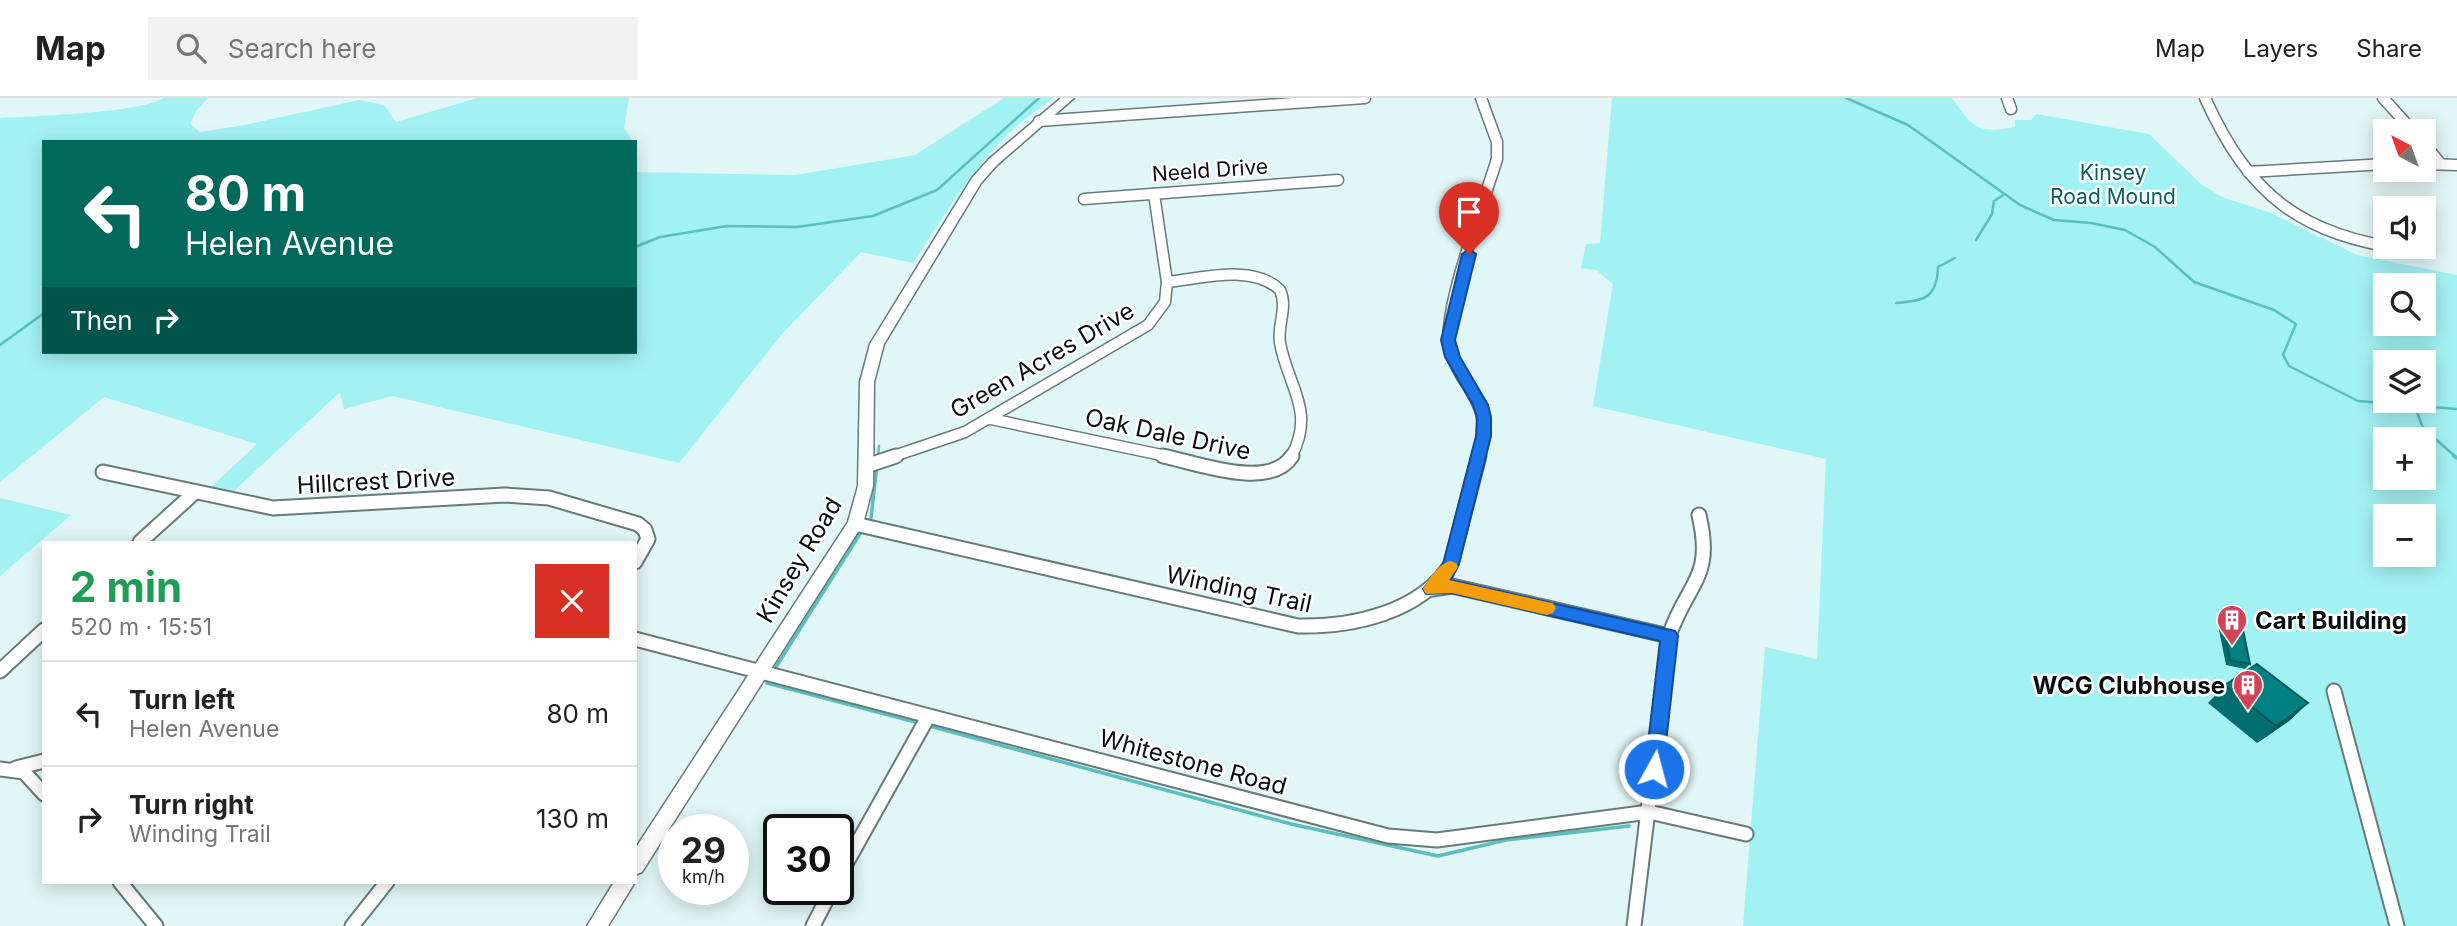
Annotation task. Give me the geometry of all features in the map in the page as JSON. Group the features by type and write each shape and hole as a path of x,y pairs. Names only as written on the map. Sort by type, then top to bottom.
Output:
{"street":[{"name":"Kinsey Road","path":"637,863 855,524 864,500 869,465 866,385 879,339 970,188 993,162 1068,98"},
{"path":"1039,121 1364,98"},
{"path":"2007,98 2011,109"},
{"path":"2205,98 2220,135 2276,203 2307,225 2347,240 2373,246"},
{"path":"2382,98 2402,119"},
{"path":"1432,589 1444,577 1451,564 1484,436 1481,405 1452,357 1448,340 1456,301 1497,159 1497,142 1477,99"},
{"path":"2436,158 2441,164"},
{"path":"2436,164 2457,165"},
{"path":"2248,172 2373,165"},
{"name":"Neeld Drive","path":"1084,199 1338,180"},
{"name":"Green Acres Drive","path":"869,465 945,440 991,419 1148,325 1165,302 1167,282 1154,194"},
{"name":"Oak Dale Drive","path":"991,419 1250,474 1270,473 1287,464 1300,438 1304,415 1279,342 1283,300 1281,290 1268,280 1250,276 1167,282"},
{"name":"Hillcrest Drive","path":"103,472 273,508 505,495 536,496 614,515 638,524 647,534 645,548 637,559"},
{"path":"141,541 194,493"},
{"path":"1634,926 1669,636 1676,615 1706,561 1706,539 1699,515"},
{"name":"Winding Trail","path":"855,524 1298,626 1326,627 1356,622 1432,589"},
{"path":"1432,589 1452,586 1669,636"},
{"path":"0,671 42,633"},
{"name":"Whitestone Road","path":"637,640 1399,838 1457,838 1649,812 1746,834"},
{"path":"2334,691 2397,926"},
{"path":"854,849 928,716"},
{"path":"6,769 42,761"},
{"path":"6,769 24,772 42,792"},
{"path":"122,884 156,926"},
{"path":"352,926 385,884"},
{"path":"597,926 624,884"},
{"path":"814,926 824,905"}],"green space":[{"path":"164,98 208,98 197,110 190,124 200,132 359,100 384,105 396,122 477,98 629,98 624,128 632,140 42,140 42,354 637,354 637,172 795,175 915,155 1004,98 1053,98 1010,132 983,162 913,263 861,252 782,334 679,463 392,396 344,409 340,392 233,492 211,487 257,444 104,397 0,482 0,118 60,115 151,103"},
{"name":"Kinsey Road Mound","path":"1612,98 1952,98 1971,122 1984,129 2015,127 2015,120 2031,120 2036,114 2149,134 2201,184 2222,197 2271,213 2357,255 2457,275 2457,926 1743,926 1765,647 1817,659 1826,459 1593,406 1613,284 1596,270 1581,268 1586,244 1600,243"},
{"path":"0,498 71,515 0,576"}],"building":[{"path":"2223,621 2242,625 2250,664 2230,660"},
{"path":"2257,664 2308,703 2276,726 2225,685"}],"waterway":[{"path":"637,246 660,237 727,226 797,227 873,216 937,190 1039,98"},
{"path":"1846,98 1908,125 2005,194"},
{"path":"1976,240 1992,214 1994,201 2005,194"},
{"path":"2005,194 2020,205 2054,220 2091,223 2125,230 2155,247 2194,282 2274,310 2296,324 2283,355 2289,366 2358,401 2457,409"},
{"path":"1896,303 1927,296 1935,285 1938,267 1955,258"},
{"path":"0,345 42,314"},
{"path":"2417,413 2423,428 2456,457"},
{"path":"878,457 879,446"},
{"path":"868,523 871,518 877,465"},
{"path":"774,670 863,529"},
{"path":"771,677 767,683 919,723"},
{"path":"926,725 1291,824 1438,856 1506,840 1629,826"}],"slow traffic":[{"path":"1450,567 1432,589 1452,586 1547,608"}],"place":[{"name":"Cart Building","path":"2232,647"},
{"name":"WCG Clubhouse","path":"2248,712"}],"route":[{"path":"1469,254 1448,340 1452,357 1481,405 1485,424 1484,436 1451,564 1444,577 1432,589 1452,586 1669,636 1654,769"}]}
